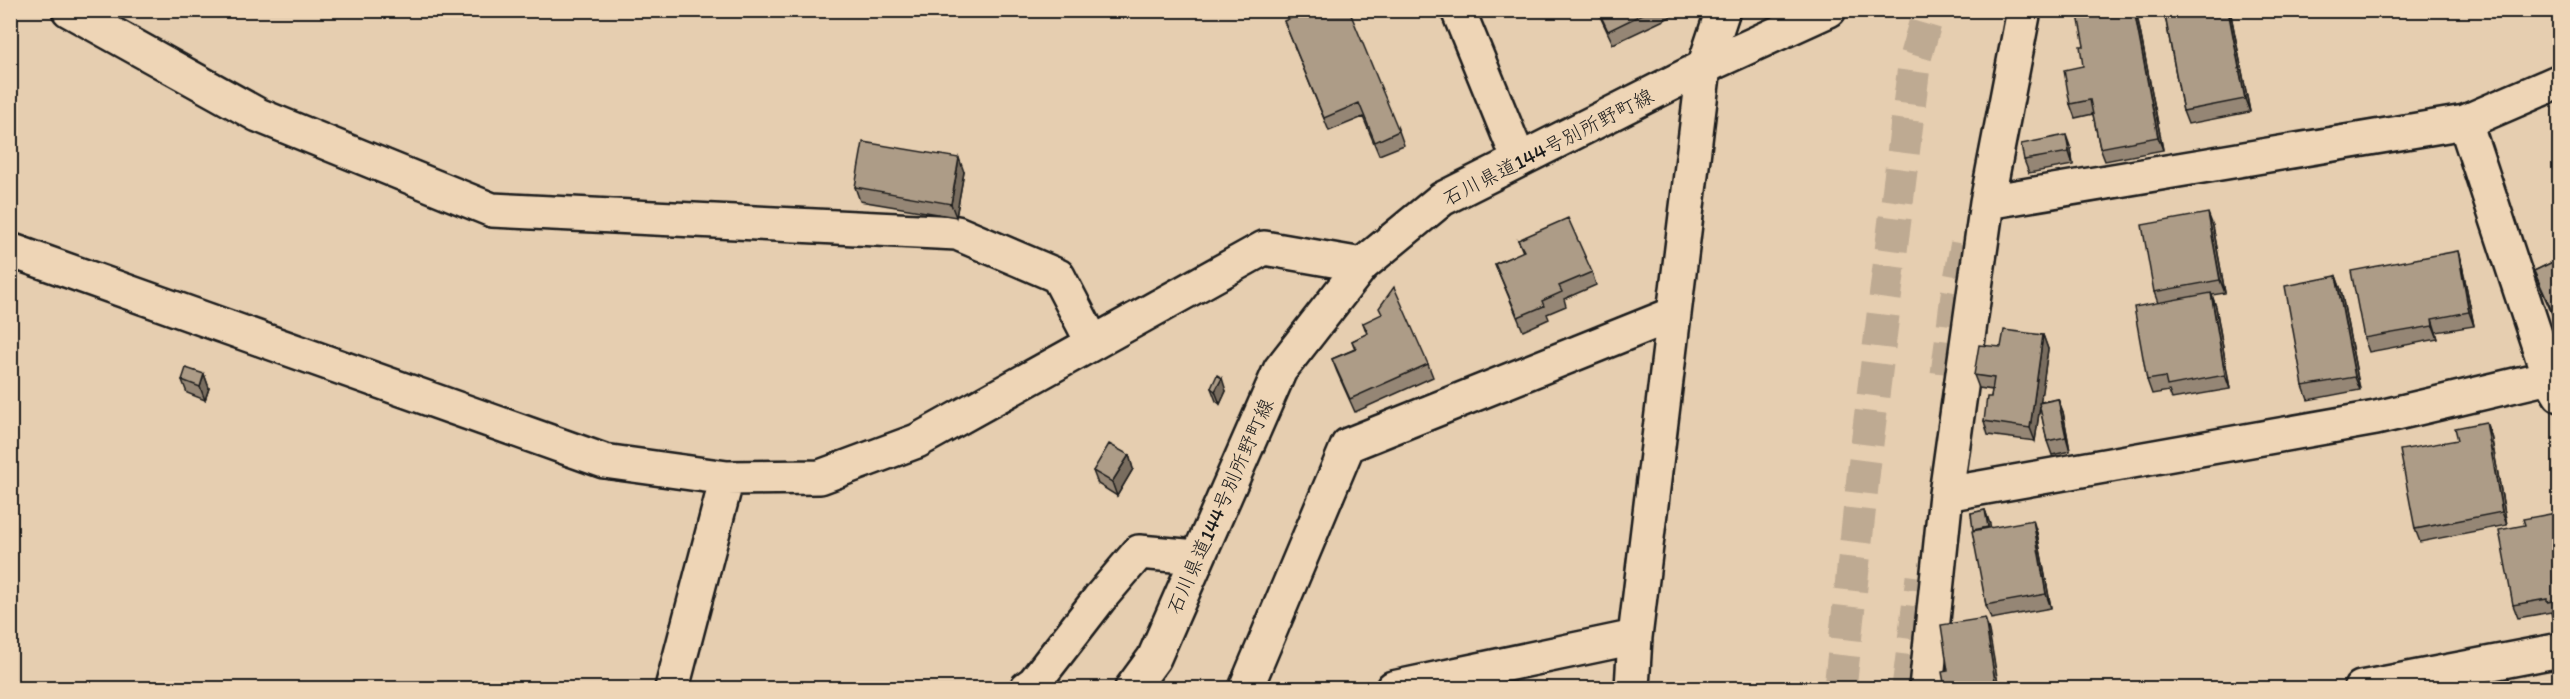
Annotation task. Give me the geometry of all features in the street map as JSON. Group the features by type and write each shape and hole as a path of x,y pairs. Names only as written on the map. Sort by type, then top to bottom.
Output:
{"street":[{"path":"69,10 258,115 492,210 957,233 1058,276 1093,343"},
{"path":"1458,10 1519,160"},
{"path":"1632,688 1635,637 1704,67 1724,10"},
{"name":"石川県道144号別所野町線","path":"1132,688 1154,658 1280,370 1362,265 1442,199 1704,67 1829,10"},
{"path":"1926,688 1946,494 1987,202 2024,10"},
{"path":"1987,202 2465,122 2559,81"},
{"path":"1946,494 2554,386 2465,122"},
{"path":"10,250 604,461 727,478 820,477 917,441 1264,248 1362,265"},
{"path":"1246,688 1348,445 1674,314"},
{"path":"672,688 727,478"},
{"path":"1027,688 1034,683 1099,599 1139,552 1197,557"},
{"path":"1393,688 1635,637"},
{"path":"2361,688 2559,650"}],"building":[{"path":"1309,10 1349,10 1399,131 1375,142 1359,103 1324,118 1284,21"},
{"path":"1598,10 1651,10 1608,31"},
{"path":"2077,10 2134,10 2158,137 2100,148 2090,100 2070,104 2064,70 2083,66 2080,46 2084,46"},
{"path":"2164,10 2228,10 2245,99 2183,111"},
{"path":"2066,135 2069,152 2024,160 2021,144"},
{"path":"863,142 959,158 951,204 855,187"},
{"path":"2208,213 2220,280 2154,292 2142,225"},
{"path":"1568,218 1592,272 1559,286 1562,292 1542,301 1544,306 1518,317 1495,264 1524,251 1518,240"},
{"path":"2458,251 2469,312 2432,319 2433,326 2364,338 2351,271"},
{"path":"2559,259 2559,322 2557,322 2534,271"},
{"path":"2336,276 2355,377 2303,386 2285,286"},
{"path":"1394,287 1428,364 1350,399 1332,359 1356,349 1352,341 1368,333 1363,323 1382,314 1379,308"},
{"path":"2211,293 2225,375 2167,386 2165,377 2147,380 2134,307"},
{"path":"2004,330 2043,335 2030,428 1984,421 1987,397 1991,397 1994,378 1974,375 1979,345 2001,347"},
{"path":"186,368 204,374 200,387 182,380"},
{"path":"1217,375 1222,378 1215,391 1211,388"},
{"path":"2058,399 2066,437 2047,441 2039,403"},
{"path":"2486,422 2502,512 2415,529 2400,450 2458,440 2455,428"},
{"path":"1109,444 1129,455 1112,482 1093,471"},
{"path":"1985,510 1988,527 1973,530 1971,513"},
{"path":"2556,513 2559,533 2559,600 2547,602 2547,599 2513,605 2499,530 2525,525 2523,519"},
{"path":"2033,520 2046,594 1986,605 1972,531"},
{"path":"1985,618 1996,688 1945,688 1942,672 1948,671 1941,625"}],"tunnel":[{"path":"1840,688 1864,468 1915,58 1929,10"},
{"path":"1947,374 1957,295 1967,242"},
{"path":"1908,688 1922,577"}]}
